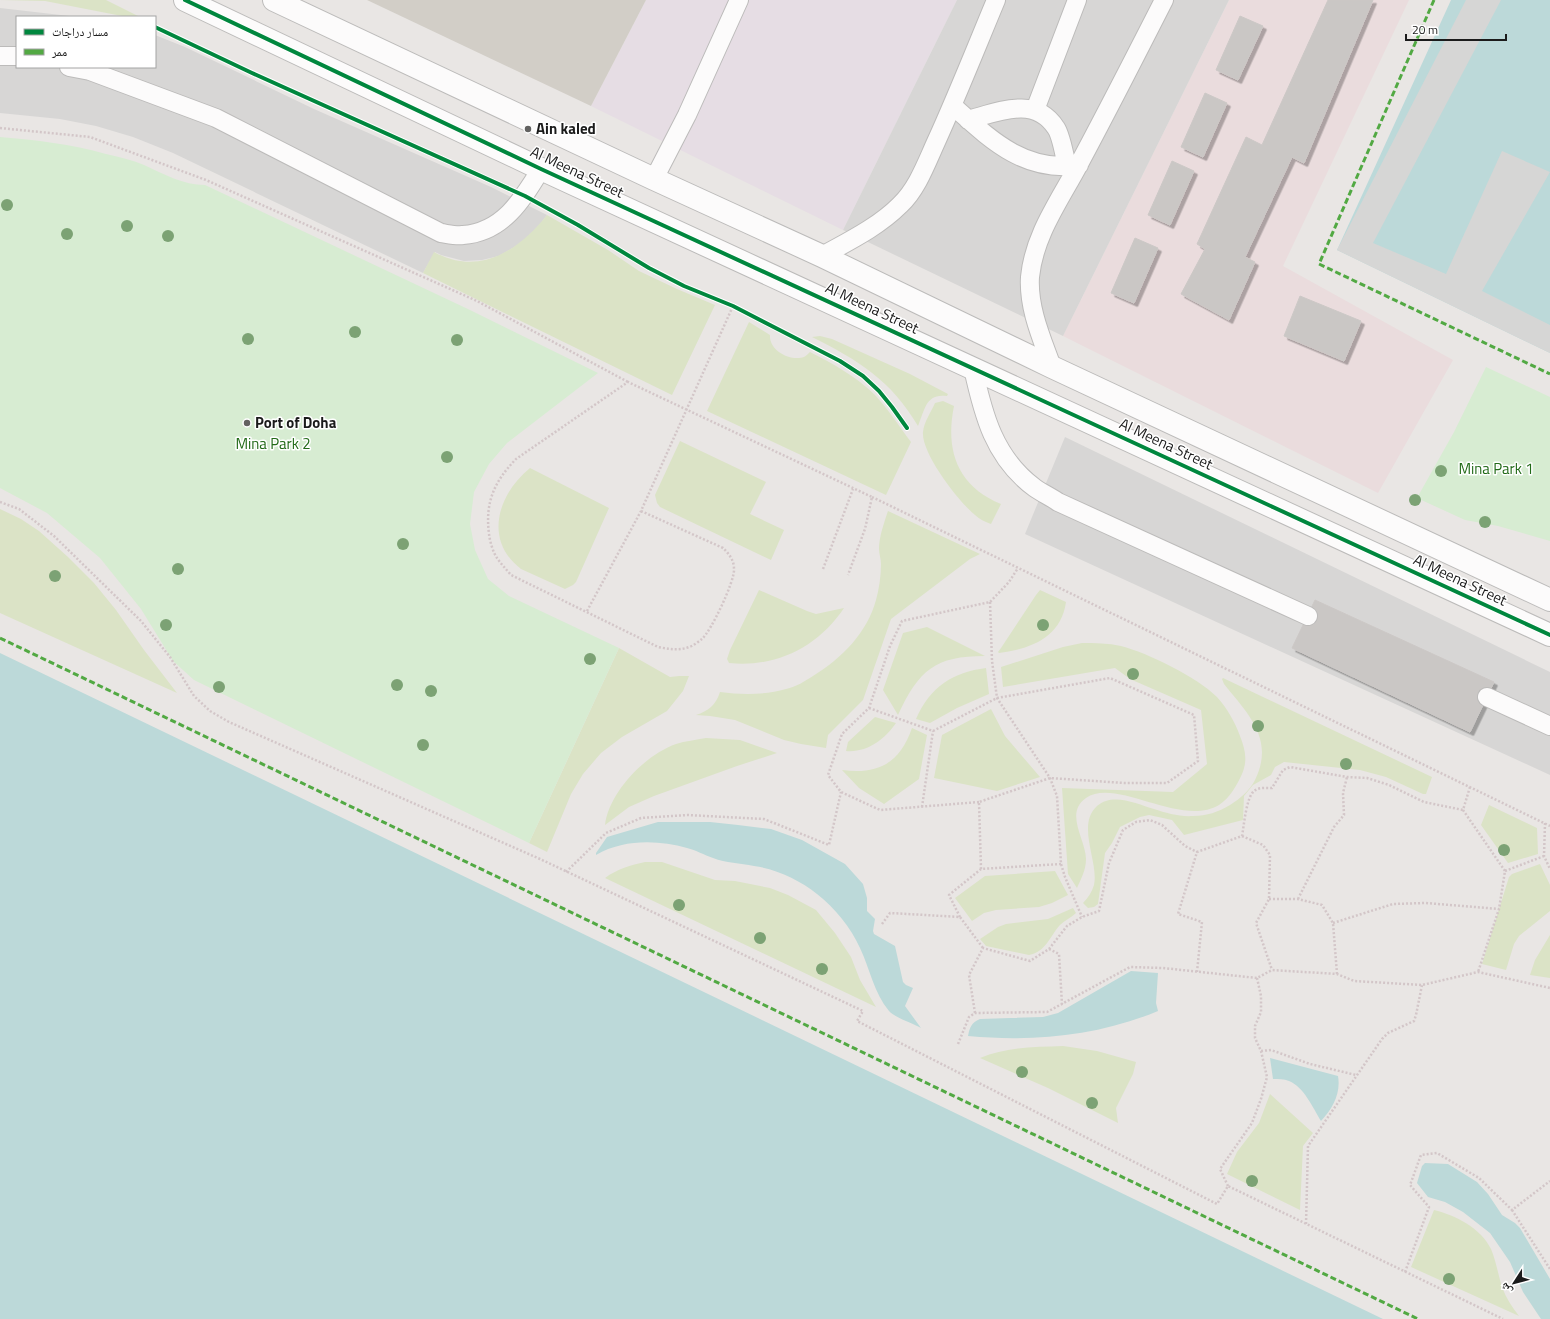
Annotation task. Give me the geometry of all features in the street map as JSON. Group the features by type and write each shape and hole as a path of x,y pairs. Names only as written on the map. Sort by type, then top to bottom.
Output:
{"street":[{"name":"Al Meena Street","path":"185,0 541,169 1042,399 1550,635"},
{"name":"Al Meena Street","path":"274,0 654,179 822,256 1052,367 1548,598"},
{"path":"1042,399 1052,367"}],"lane":[{"path":"654,179 687,115 739,0"},
{"path":"822,256 873,227 902,204 913,189 953,106 996,0"},
{"path":"1035,110 1077,0"},
{"path":"1052,367 1037,325 1031,302 1030,278 1034,254 1042,232 1073,166 1164,0"},
{"path":"0,56 16,56"},
{"path":"74,68 90,71 216,118 441,233 463,235 484,230 503,220 525,196 541,169"},
{"path":"953,106 1001,147 1033,161 1073,166"},
{"path":"968,120 1024,107 1035,110 1048,118 1057,129 1073,166"},
{"path":"973,368 986,421 998,446 1014,469 1034,488 1058,502 1308,616"},
{"path":"1487,697 1550,726"}],"path":[{"path":"0,128 90,137 141,155 206,180 477,301 628,382 872,497 1550,826"},
{"path":"727,303 740,309"},
{"path":"587,611 640,511 733,306"},
{"path":"628,382 516,459 504,472 495,488 489,506 488,523 490,540 496,557 511,575 658,647 675,650 689,647 702,638 713,623 731,583 734,570 732,558 724,548 640,511"},
{"path":"823,569 853,489"},
{"path":"848,575 865,529 872,497"},
{"path":"0,502 19,509 54,536 141,620 170,657 194,696 210,711 229,722 566,872 863,1011 857,1021 1217,1204 1228,1186"},
{"path":"869,708 934,731 997,698 1110,678 1194,714 1198,761 1167,783 1124,783 1050,778 979,802 922,807 880,810 841,792 828,775 842,734 869,708 890,646 902,621 990,602 1009,582 1018,568"},
{"path":"990,602 992,661 997,698 1050,778 1057,796 1061,864 1082,917"},
{"path":"922,807 934,731"},
{"path":"1242,836 1248,800 1253,792 1260,788 1272,788 1284,770 1290,767 1347,777 1367,778 1424,802 1463,810 1505,871 1499,909 1478,972"},
{"path":"1298,899 1334,827 1344,815 1343,793 1347,777"},
{"path":"1463,810 1470,787"},
{"path":"566,872 606,833 641,818 686,815 764,820 829,845 841,792"},
{"path":"979,802 981,869"},
{"path":"1061,864 981,869 949,895 960,917 983,948 1030,961 1049,949 1067,926 1082,917 1099,911 1109,863 1123,830 1136,822 1150,820 1162,825 1185,846 1198,852 1242,836 1263,845 1270,855 1269,898 1256,923 1272,970"},
{"path":"1545,823 1544,856 1550,869"},
{"path":"1197,972 1202,922 1178,914 1198,852"},
{"path":"1505,871 1544,856"},
{"path":"1269,898 1298,899 1322,905 1333,923 1337,974"},
{"path":"1333,923 1393,904 1426,903 1499,909"},
{"path":"882,924 890,913 960,917"},
{"path":"975,1013 969,975 983,948"},
{"path":"1049,949 1059,954 1062,1004"},
{"path":"958,1044 969,1017 975,1013 1047,1012 1130,967 1163,968 1257,978 1272,970 1337,974 1354,981 1422,985 1478,972 1550,988"},
{"path":"1257,978 1261,996 1261,1012 1255,1026 1255,1038 1261,1051 1267,1077 1252,1123 1220,1170 1228,1186 1503,1319"},
{"path":"1306,1224 1308,1146 1356,1075 1388,1033 1414,1021 1422,985"},
{"path":"1261,1051 1271,1050 1310,1064 1356,1075"},
{"path":"1405,1272 1429,1207 1410,1185 1421,1155 1437,1153 1479,1178 1512,1210 1550,1269"},
{"path":"1512,1210 1549,1182 1550,1188"}],"shaded area":[{"path":"367,0 646,0 591,106"},
{"path":"646,0 957,0 843,230 591,106"},
{"path":"957,0 1229,0 1063,336 843,230"},
{"path":"1229,0 1409,0 1283,266 1453,360 1378,493 1063,336"},
{"path":"0,8 69,16 16,16 16,68 156,68 156,35 185,47 314,109 491,187 547,215 535,231 521,243 499,256 482,260 464,261 435,252 423,273 173,153 133,137 96,126 60,119 0,113"},
{"path":"1065,437 1550,672 1550,775 1025,534"}],"green space":[{"path":"0,0 106,0 138,16 122,16 45,1"},
{"name":"Mina Park 2","path":"0,137 53,143 121,157 181,181 197,185 205,185 470,310 598,373 507,443 489,464 474,492 470,524 475,550 488,579 509,596 619,648 529,843 194,680 173,661 141,609 100,558 47,513 0,488"},
{"path":"547,215 608,250 639,271 715,305 672,395 423,273 434,252 451,259 467,262 483,261 497,256 511,249 524,239"},
{"path":"749,322 770,335 772,345 779,352 789,357 799,358 804,357 810,352 852,376 868,388 884,406 911,442 886,495 707,411"},
{"path":"820,336 832,339 910,374 948,394 947,396 935,397 930,400 918,426 897,396 885,384 859,363 812,337"},
{"name":"Mina Park 1","path":"1486,367 1550,397 1550,541 1498,526 1465,520 1417,498 1454,432"},
{"path":"943,401 954,406 951,437 953,452 964,477 986,496 1001,504 991,524 982,520 968,509 960,500 934,464 928,452 924,441 923,432 925,425 935,403"},
{"path":"680,441 766,482 750,514 784,530 771,560 660,507 657,503 655,495"},
{"path":"530,468 609,508 576,582 565,589 521,569 509,557 502,545 499,531 499,517 503,504 519,479"},
{"path":"0,509 21,519 39,531 94,583 116,610 177,693 0,613"},
{"path":"888,511 980,554 970,559 891,619 863,700 828,735 826,748 784,740 735,720 696,715 711,707 716,701 720,692 737,694 762,693 778,691 797,685 824,669 852,644 860,634 872,612 876,600 881,573 879,549 880,540"},
{"path":"759,590 816,614 844,608 834,622 822,634 809,644 794,652 763,662 746,664 729,663 727,659 730,650"},
{"path":"1040,590 1066,602 1058,625 1051,633 1033,645 999,653 998,652"},
{"path":"927,627 985,656 953,659 941,663 931,669 913,687 898,715 883,690 903,633"},
{"path":"1082,643 1111,644 1132,649 1172,667 1208,689 1224,706 1236,726 1242,741 1245,764 1242,774 1230,795 1219,805 1204,810 1186,811 1114,793 1099,793 1086,798 1080,804 1076,819 1086,859 1082,878 1077,888 1068,874 1062,788 1173,792 1207,764 1201,710 1130,679 1115,668 1003,687 1001,667 1063,647"},
{"path":"619,648 670,677 689,676 683,691 667,711 622,737 601,753 583,774 571,794 547,852 529,843"},
{"path":"986,668 989,694 957,708 930,723 916,719 928,698 944,683 963,673"},
{"path":"1223,678 1432,777 1426,794 1386,777 1360,770 1284,762 1275,767 1271,775 1253,785 1244,796 1243,820 1184,835 1172,820 1149,815 1140,817 1120,827 1105,853 1098,904 1094,907 1088,908 1083,903 1092,890 1095,876 1088,833 1088,823 1091,814 1097,806 1103,802 1118,799 1183,816 1203,815 1217,812 1230,805 1244,794 1253,784 1260,765 1262,752 1260,740 1250,717 1224,684"},
{"path":"991,709 1005,736 1040,777 997,791 934,778 942,735"},
{"path":"875,717 896,723 892,729 875,744 861,750 846,751 848,742"},
{"path":"912,728 927,735 919,779 884,804 859,788 842,770 866,770 877,768 886,764 901,750"},
{"path":"706,738 740,740 777,753 654,796 629,807 605,825 613,800 630,776 641,766 664,749 687,741"},
{"path":"1489,805 1537,828 1538,854 1508,863 1481,825"},
{"path":"645,862 662,862 715,880 735,881 770,888 788,895 816,910 835,933 851,957 860,980 876,1007 605,878 624,868"},
{"path":"1540,864 1550,885 1550,911 1519,936 1514,944 1506,970 1482,964 1509,877 1512,874"},
{"path":"1055,871 1068,895 1052,903 1039,907 996,910 984,913 972,921 955,898 985,876"},
{"path":"1073,908 1076,913 1056,929 1040,951 1029,955 986,946 980,939 998,927 1006,924 1048,919"},
{"path":"1550,935 1550,978 1530,975 1535,960"},
{"path":"1063,1046 1097,1051 1136,1062 1133,1074 1116,1108 1118,1123 1048,1088 980,1058 990,1054 1010,1050 1031,1047"},
{"path":"1270,1094 1313,1133 1303,1146 1300,1210 1227,1174 1237,1152 1259,1123"},
{"path":"1434,1210 1459,1219 1474,1229 1487,1242 1493,1254 1504,1291 1509,1302 1519,1316 1411,1267"}],"water":[{"path":"1451,0 1550,0 1550,353 1337,250"},
{"path":"0,653 1383,1319 0,1319"},
{"path":"658,822 710,822 771,829 802,840 845,864 863,884 867,898 867,911 875,919 874,934 895,946 903,982 913,988 905,1006 921,1028 899,1018 889,1011 876,989 864,956 847,926 824,900 795,880 779,872 762,867 723,861 690,849 664,843 641,842 629,844 618,846 596,855 607,837"},
{"path":"1131,971 1158,973 1156,1003 1158,1011 1112,1026 1065,1035 1017,1038 968,1036 971,1026 980,1019 1043,1017 1058,1013"},
{"path":"1270,1058 1338,1076 1339,1082 1335,1100 1321,1121 1308,1098 1299,1088 1287,1080 1273,1079"},
{"path":"1425,1163 1448,1164 1477,1182 1488,1194 1502,1215 1520,1228 1550,1279 1550,1319 1541,1319 1523,1292 1510,1262 1490,1233 1463,1212 1445,1202 1428,1197 1417,1183 1422,1166"}],"pier":[{"path":"1466,0 1501,0 1373,243 1446,274 1502,151 1550,172 1482,291 1550,325 1550,353 1337,250"}],"building":[{"path":"1328,0 1373,0 1304,163 1292,157 1245,257 1255,262 1229,320 1181,294 1205,249 1197,244 1246,137 1262,145"},
{"path":"1240,16 1263,26 1238,80 1216,70"},
{"path":"1205,93 1227,103 1203,157 1181,147"},
{"path":"1172,161 1194,171 1170,225 1148,215"},
{"path":"1135,238 1158,248 1134,303 1111,293"},
{"path":"1300,296 1361,321 1344,361 1284,336"},
{"path":"1315,600 1494,682 1470,732 1292,648"}],"marked path":[{"path":"1434,0 1319,264 1550,374"},
{"path":"0,638 1418,1319"}],"cycle path":[{"path":"185,0 541,169 1550,635"},
{"path":"156,27 252,73 525,196 578,225 649,268 684,286 733,306 840,361 863,376 879,391 907,428"}],"place":[{"name":"Ain kaled","path":"528,129"},
{"name":"Port of Doha","path":"247,423"}]}
